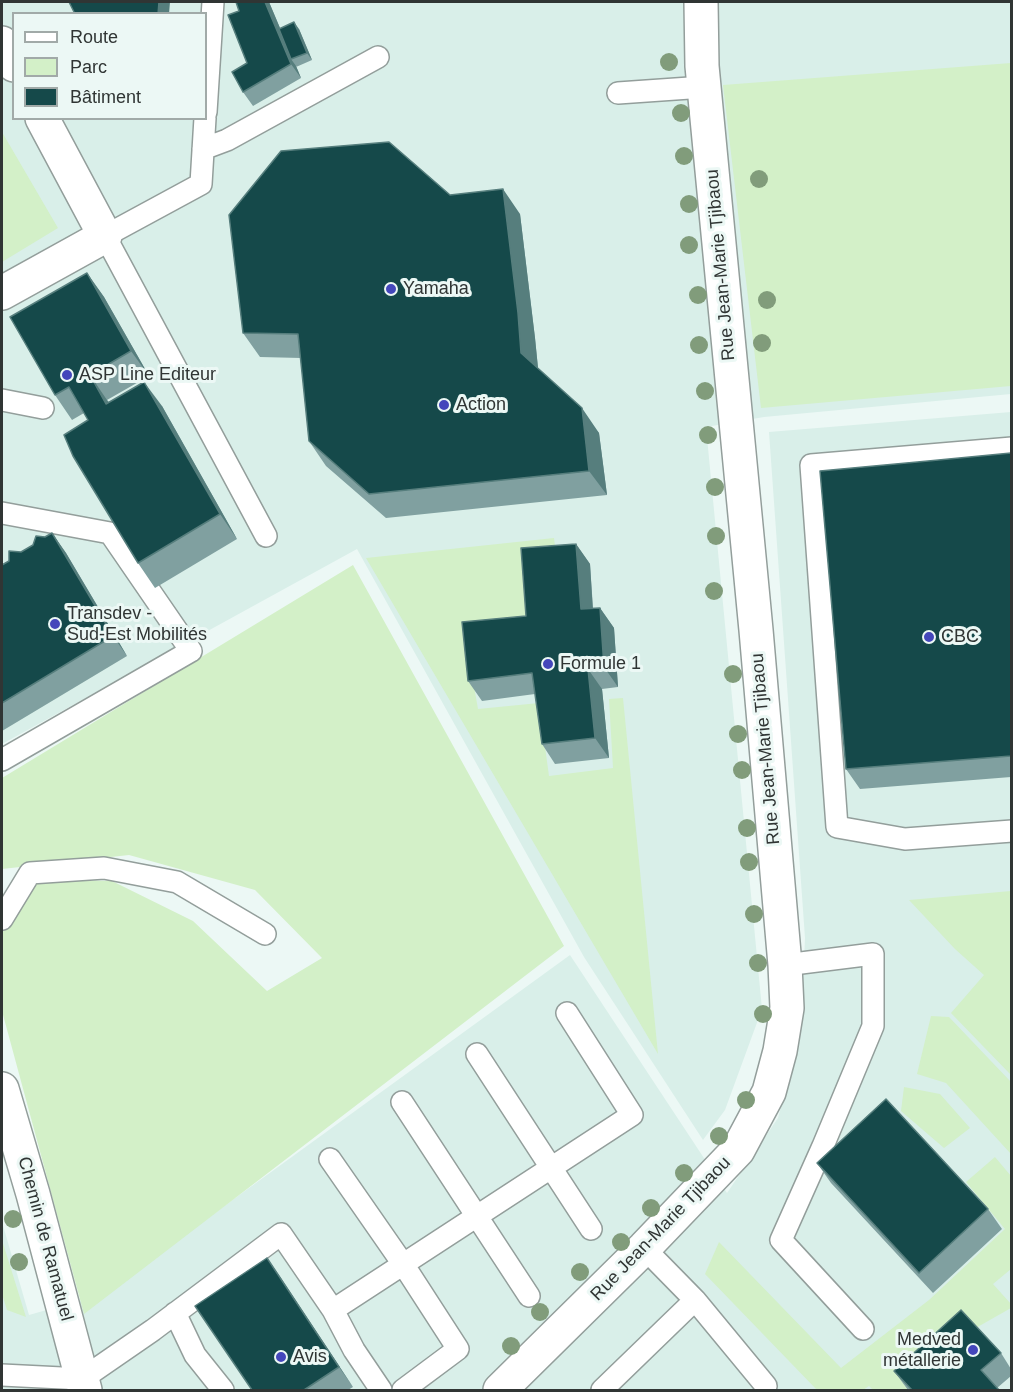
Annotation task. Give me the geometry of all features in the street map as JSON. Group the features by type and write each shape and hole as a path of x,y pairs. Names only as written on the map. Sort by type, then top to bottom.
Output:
{"street":[{"name":"Rue Jean-Marie Tjibaou","path":"500,1390 644,1248 738,1150 769,1092 780,1051 787,1008 756,630 702,66 701,2"},
{"path":"2,43 12,61"},
{"path":"2,293 105,236 43,120"},
{"name":"Chemin de Ramatuel","path":"2,1089 84,1384"}],"lane":[{"path":"207,96 213,2"},
{"path":"203,149 227,140 378,57"},
{"path":"618,93 704,87"},
{"path":"205,120 201,183 105,236 266,536"},
{"path":"2,400 43,408"},
{"path":"1011,447 811,465 837,827 905,839 1011,831"},
{"path":"2,513 110,532 191,651 2,760"},
{"path":"2,919 30,873 104,868 177,882 265,934"},
{"path":"785,965 873,954 873,1026 781,1240 863,1329"},
{"path":"333,1310 632,1115 567,1013"},
{"path":"477,1054 591,1229"},
{"path":"402,1102 529,1296"},
{"path":"330,1159 403,1264 458,1349 403,1390"},
{"path":"2,1375 84,1384 281,1234 333,1310 354,1350 381,1390"},
{"path":"644,1248 695,1300 766,1386"},
{"path":"602,1390 695,1300"},
{"path":"175,1313 195,1355 223,1390"}],"shaded area":[{"path":"2,2 1011,2 1011,394 764,417 706,427 762,1009 725,1110 703,1140 584,957 357,549 2,744"},
{"path":"1011,412 1011,1390 2,1390 2,1222 29,1315 103,1294 570,955 727,1193 778,1118 801,1032 805,938 769,432"}],"green space":[{"path":"1011,63 1011,386 761,408 723,85"},
{"path":"2,132 58,228 2,262"},
{"path":"554,538 556,554 530,628 466,641 478,709 539,703 549,776 613,768 609,699 623,698 658,1054 366,558"},
{"path":"353,565 564,946 84,1314 2,1011 2,933 35,879 112,881 193,921 267,991 322,958 255,890 129,855 2,869 2,778"},
{"path":"1012,891 1011,1075 951,1013 984,975 955,949 909,900"},
{"path":"931,1016 949,1017 1011,1082 1011,1154 946,1083 917,1074"},
{"path":"904,1087 940,1094 970,1128 944,1148 901,1111"},
{"path":"995,1157 1011,1176 1011,1269 993,1284 1011,1304 1011,1308 974,1329 908,1390 873,1390 869,1386 863,1390 817,1390 705,1274 719,1242 841,1368 929,1300 1005,1229 966,1182"},
{"path":"2,1240 26,1317 7,1310 2,1294"}],"building":[{"path":"69,2 159,2 158,12 74,12"},
{"path":"236,2 265,2 291,64 243,92 232,72 247,63 228,15 239,11"},
{"path":"294,22 307,53 291,59 279,29"},
{"path":"389,142 450,195 503,189 521,353 582,408 589,471 369,494 309,441 298,334 243,333 229,215 281,151"},
{"path":"87,273 131,351 90,375 106,404 144,382 220,514 138,563 73,456 64,435 88,420 69,387 55,395 10,317"},
{"name":"CBC","path":"1011,453 1011,756 846,769 820,471"},
{"name":"Transdev - Sud-Est Mobilités","path":"52,533 113,636 2,703 2,565 9,561 9,551 21,552 33,545 36,536 45,537"},
{"name":"Formule 1","path":"576,544 581,609 600,608 604,667 588,669 595,738 542,744 532,673 468,681 462,622 526,616 521,548"},
{"path":"886,1099 988,1209 919,1273 817,1163"},
{"name":"Avis","path":"267,1258 339,1367 304,1390 252,1390 195,1306"},
{"path":"961,1310 1001,1353 981,1370 999,1390 912,1390 894,1371"}],"place":[{"name":"Yamaha","path":"391,289"},
{"name":"ASP Line Editeur","path":"67,375"},
{"name":"Action","path":"444,405"},
{"name":"Transdev - Sud-Est Mobilités","path":"55,624"},
{"name":"CBC","path":"929,637"},
{"name":"Formule 1","path":"548,664"},
{"name":"Medved métallerie","path":"973,1350"},
{"name":"Avis","path":"281,1357"}]}
